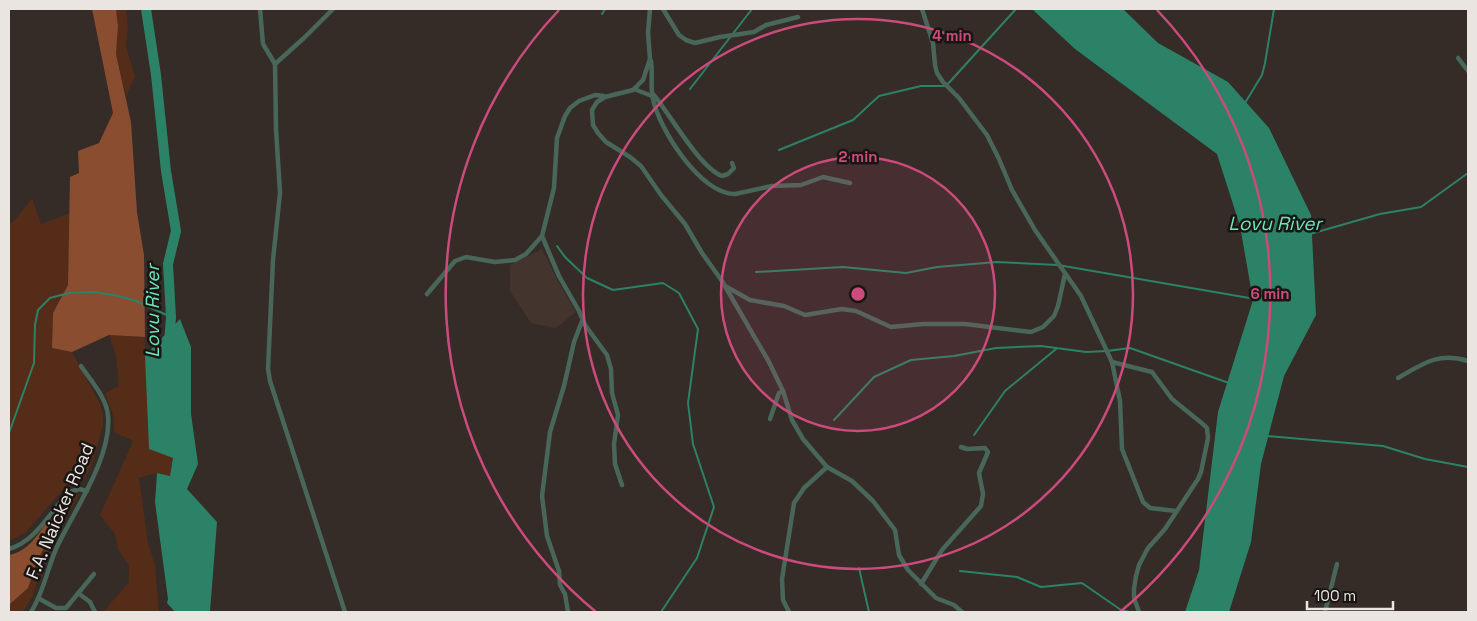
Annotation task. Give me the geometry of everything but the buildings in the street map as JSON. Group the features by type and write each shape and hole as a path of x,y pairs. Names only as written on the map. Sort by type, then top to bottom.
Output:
{"street":[{"path":"260,9 263,44 275,64 280,193 273,260 268,369 270,381 344,612"},
{"path":"275,64 333,9"},
{"path":"650,9 648,34 652,95 665,131 701,177 724,193 735,194 772,186 794,186 823,177 850,183"},
{"path":"663,9 679,35 695,43 754,32 766,25 798,17"},
{"path":"922,9 933,42 937,73 964,104 987,135 1000,159 1012,190 1035,230 1081,296 1112,362 1120,401 1122,450 1143,502 1150,508 1176,511"},
{"path":"1458,58 1468,71"},
{"path":"650,59 643,80 634,89 605,97 597,102 592,110 591,121 598,133 610,145 635,160 645,170 661,195 685,224 725,286 768,362 783,391 796,428 827,467 852,481 873,501 895,530 899,554 904,564 922,584 936,598 954,605 962,612"},
{"path":"634,89 652,95 681,134 714,171 722,176 728,174 734,168 732,163"},
{"path":"427,294 455,261 466,257 495,262 515,260 526,254 542,236 554,188 557,138 565,116 570,108 584,98 595,95 605,97"},
{"path":"542,236 559,276 580,311 582,320 588,331 604,350 609,362 612,393 618,415 614,444 615,464 622,485"},
{"path":"725,286 750,300 784,306 805,315 842,309 864,314 892,327 965,324 1031,332 1042,327 1054,316 1065,274"},
{"path":"568,612 565,594 560,585 558,567 549,542 542,496 550,432 564,386 574,342 582,320"},
{"path":"1398,378 1431,359 1442,357 1468,361"},
{"path":"1112,362 1152,372 1172,399 1207,428 1208,438 1201,472 1165,529 1148,548 1137,571 1134,598 1139,612"},
{"name":"F.A. Naicker Road","path":"30,612 38,598 56,549 87,491 105,444 108,430 108,415 104,402 81,366"},
{"path":"770,419 779,393 783,391"},
{"path":"922,584 942,550 978,510 982,500 979,473 988,452 984,448 967,449 960,447"},
{"path":"789,612 782,600 782,579 794,502 804,488 827,467"},
{"path":"9,549 19,546 31,537 70,492 79,489 87,491"},
{"path":"1324,612 1337,564"},
{"path":"38,598 56,608 62,609 68,606 94,574"},
{"path":"78,593 90,602 95,612"}],"shaded area":[{"path":"92,9 116,9 118,26 116,54 131,122 137,212 144,255 145,337 109,335 72,352 52,348 53,313 68,285 70,177 79,173 78,151 99,143 113,113"},
{"path":"116,9 126,9 128,27 126,46 135,77 126,96 116,54 118,26"},
{"path":"32,198 41,224 70,213 68,285 53,313 52,348 72,352 99,402 103,413 103,425 87,475 81,481 68,484 25,533 9,541 9,225"},
{"path":"542,249 576,312 556,328 531,323 510,291 510,265"},
{"path":"109,335 145,337 149,449 173,457 170,476 157,473 139,478 148,543 155,565 159,612 103,612 129,582 129,566 118,549 115,534 100,515 133,441 114,432 113,415 105,393 119,386 116,356"},
{"path":"75,491 78,497 63,522 44,561 32,597 23,612 9,612 9,605 28,588 36,563 56,523 47,522 69,495"},
{"path":"47,522 56,522 37,562 28,588 9,605 9,555 26,547"}],"water":[{"name":"Lovu River","path":"1032,9 1123,9 1158,43 1228,82 1269,128 1311,215 1316,315 1284,376 1261,464 1251,542 1229,612 1185,612 1199,570 1218,412 1253,300 1240,226 1217,154 1075,49"},
{"path":"180,319 191,347 191,414 198,464 187,489 217,522 210,612 175,612 167,603 155,502 157,473 170,476 173,458 149,449 145,356"}],"waterway":[{"name":"Lovu River","path":"146,9 156,75 166,171 176,231 168,264 171,317 169,343"},
{"path":"602,14 605,9"},
{"path":"690,89 752,9"},
{"path":"779,150 853,120 879,96 921,86 946,86 1016,9"},
{"path":"1245,103 1262,75 1274,9"},
{"path":"1310,234 1380,214 1421,207 1468,173"},
{"path":"557,246 565,257 587,278 613,290 663,283 679,293 698,329 688,403 693,444 714,507 697,558 661,612"},
{"path":"756,272 843,267 906,273 937,267 997,262 1058,265 1255,299"},
{"path":"9,433 34,363 35,325 38,310 50,298 69,293 94,292 136,301 171,317"},
{"path":"834,420 874,377 911,360 954,356 996,348 1041,346 1086,352 1130,348 1229,383"},
{"path":"974,435 1005,391 1056,349"},
{"path":"1266,436 1383,446 1425,459 1468,467"},
{"path":"859,568 869,612"},
{"path":"960,571 1017,577 1041,587 1082,583 1121,610 1129,612"}]}
